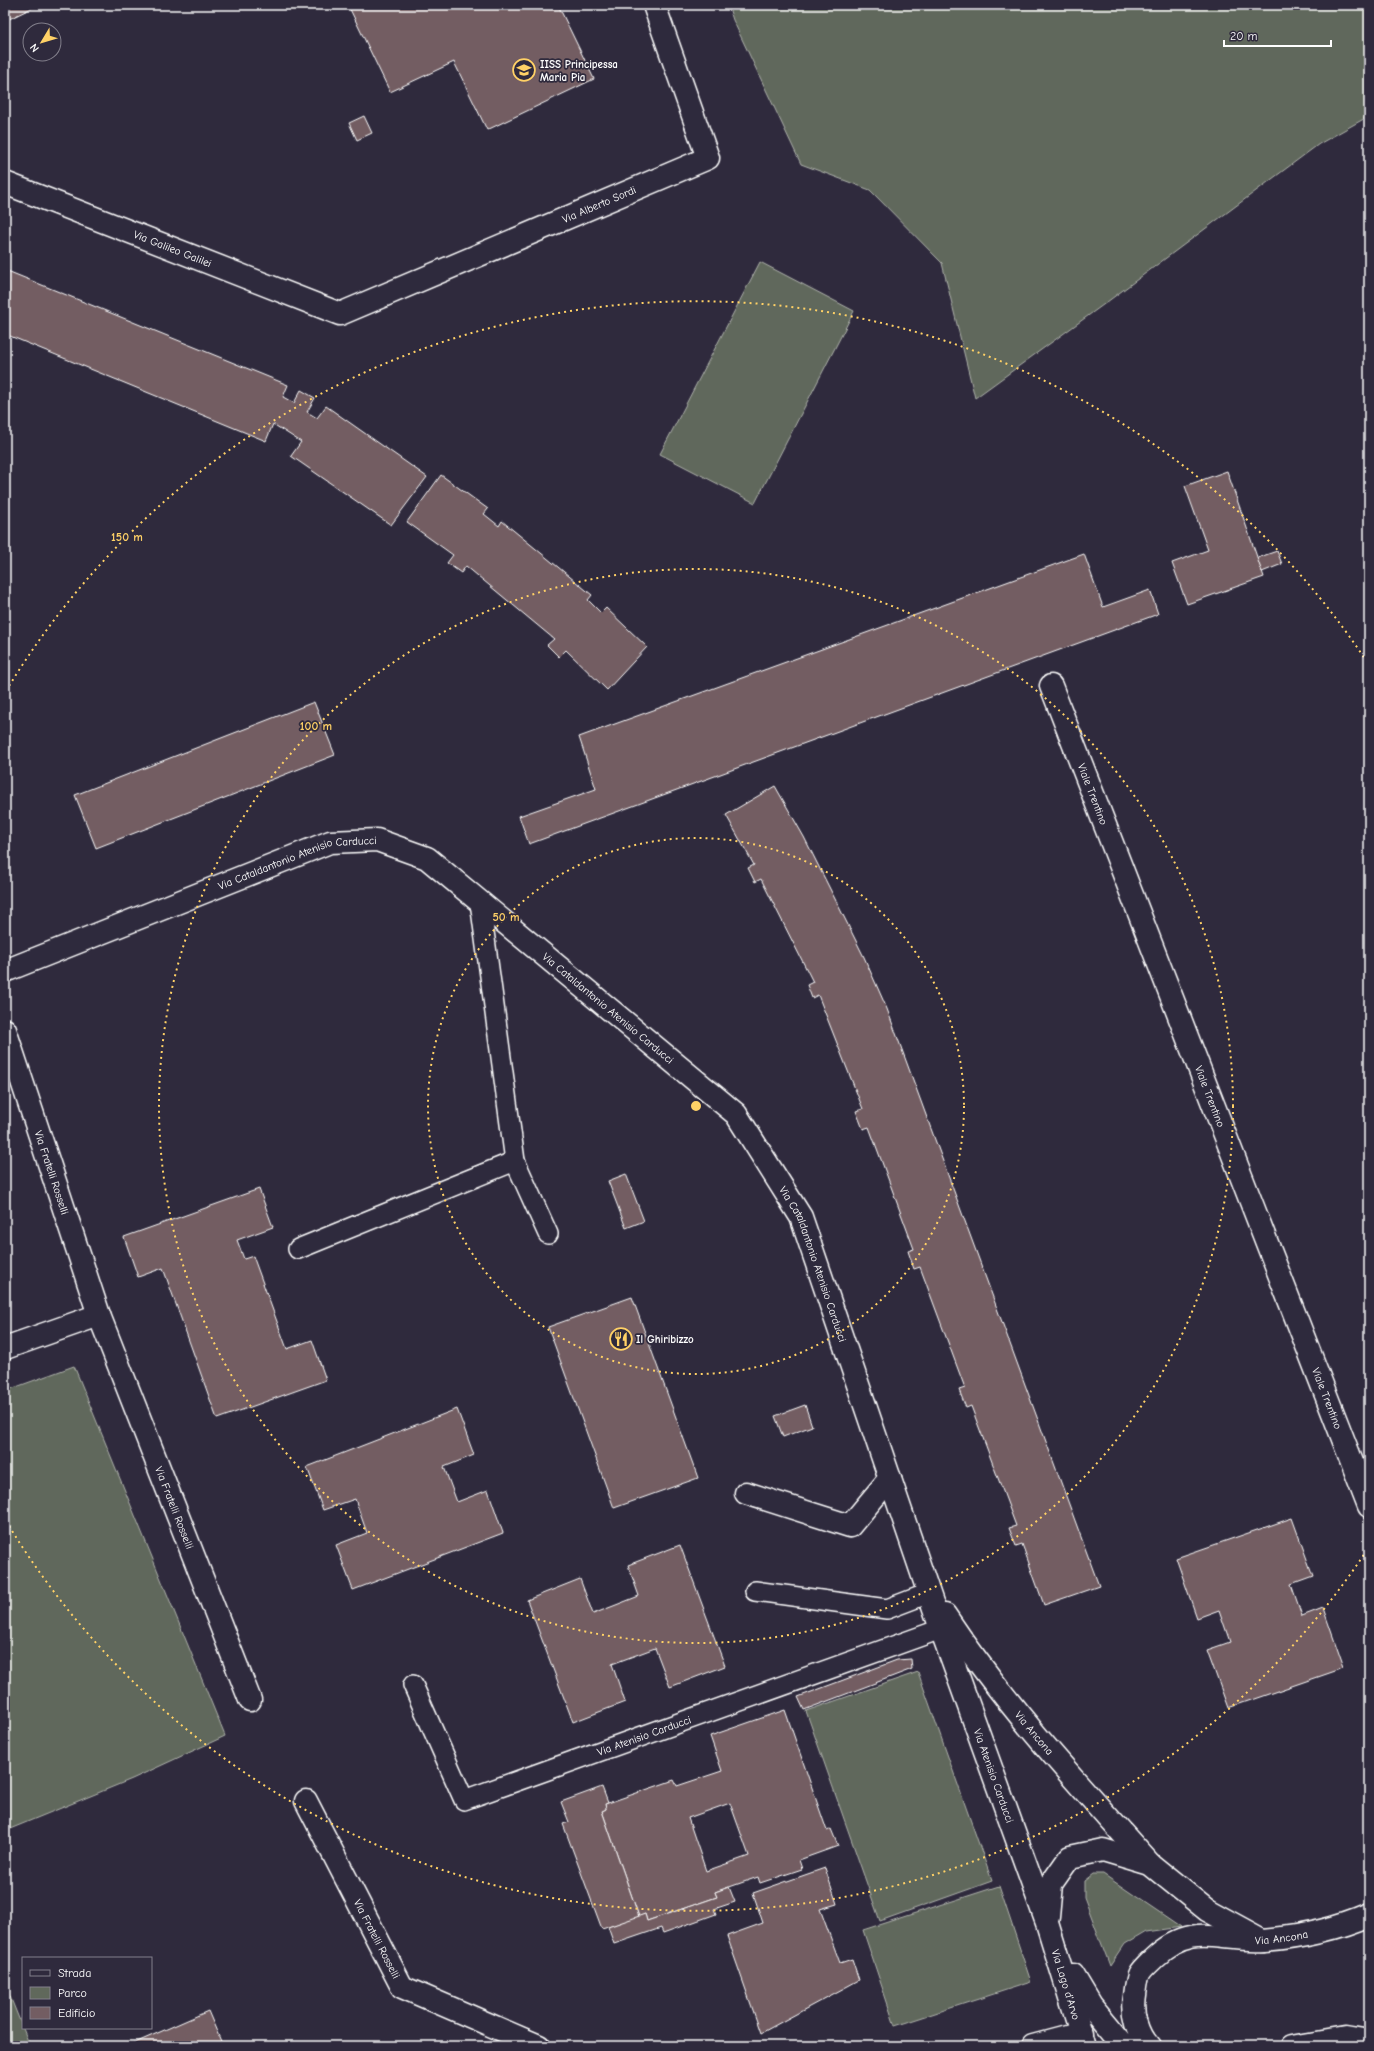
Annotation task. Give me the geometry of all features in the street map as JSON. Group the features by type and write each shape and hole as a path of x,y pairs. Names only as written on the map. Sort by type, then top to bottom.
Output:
{"street":[{"name":"Via Alberto Sordi","path":"340,314 708,158 654,5"},
{"name":"Via Galileo Galilei","path":"5,183 340,314"},
{"name":"Viale Trentino","path":"1051,686 1369,1506"},
{"name":"Via Cataldantonio Atenisio Carducci","path":"5,971 330,842 377,840 427,858 736,1114 801,1218 929,1593"},
{"name":"Via Fratelli Rosselli","path":"5,1030 99,1315 250,1700"},
{"path":"5,1348 99,1315"},
{"path":"746,1493 850,1526 890,1478"},
{"name":"Via Atenisio Carducci","path":"929,1593 1047,1923"},
{"name":"Via Ancona","path":"929,1593 999,1692 1063,1768 1150,1864"},
{"name":"Via Fratelli Rosselli","path":"306,1800 402,1987 539,2046"},
{"path":"1125,2046 1091,2005 1047,1923 1051,1884 1070,1857 1103,1850 1150,1864 1207,1910 1262,1940"},
{"name":"Via Ancona","path":"1150,2046 1144,2040 1133,2008 1138,1974 1162,1950 1188,1937 1262,1940 1295,1935 1353,1922 1369,1915"},
{"name":"Via Lago d'Arvo","path":"1047,1923 1084,2040"},
{"path":"1293,2046 1346,2037 1369,2041"},
{"path":"1033,2046 1084,2040"}],"lane":[{"path":"480,902 515,1161 548,1234"},
{"path":"298,1249 515,1161"},
{"path":"755,1590 886,1609 929,1593"},
{"name":"Via Atenisio Carducci","path":"413,1685 464,1800 941,1629"}],"green space":[{"path":"728,5 1369,5 1369,116 1319,144 975,398 942,263 870,190 801,164 733,20"},
{"path":"760,262 854,311 755,503 660,454"},
{"path":"74,1366 225,1736 132,1779 5,1831 5,1391"},
{"path":"918,1672 992,1881 880,1921 806,1711"},
{"path":"1093,1874 1103,1874 1181,1927 1146,1932 1124,1945 1110,1966 1084,1897 1084,1881"},
{"path":"999,1886 1031,1982 895,2026 863,1930"},
{"path":"5,1984 30,2046 5,2046"}],"building":[{"path":"5,5 38,5 5,21"},
{"name":"IISS Principessa Maria Pia","path":"348,5 558,5 594,79 487,130 454,62 390,92"},
{"path":"364,116 372,133 357,140 349,123"},
{"path":"5,270 288,385 283,397 294,403 301,390 315,398 307,412 317,418 326,406 427,477 391,525 291,456 301,442 273,424 266,441 5,334"},
{"path":"1227,471 1264,577 1187,604 1172,563 1208,550 1185,486"},
{"path":"441,475 488,509 484,514 499,526 502,521 592,595 588,600 601,613 606,608 647,647 607,690 566,650 559,657 547,645 554,639 466,566 461,573 447,563 453,555 407,522"},
{"path":"1277,551 1282,564 1262,572 1257,558"},
{"path":"1084,554 1103,607 1150,590 1158,614 529,844 519,816 596,789 579,737"},
{"path":"314,702 335,755 96,848 75,795"},
{"path":"775,786 804,837 864,957 887,1009 1099,1586 1044,1605 1022,1544 1016,1546 1009,1528 1016,1526 971,1406 966,1408 959,1390 965,1388 920,1267 914,1269 908,1251 914,1249 869,1127 863,1129 856,1111 863,1109 818,995 812,998 807,985 813,982 761,879 755,882 748,868 754,865 726,815"},
{"path":"626,1174 644,1221 626,1228 608,1181"},
{"path":"259,1189 273,1227 237,1240 244,1259 253,1256 287,1349 312,1340 326,1380 217,1419 163,1268 138,1277 124,1237"},
{"path":"632,1297 698,1478 614,1508 548,1327"},
{"path":"805,1405 812,1426 783,1437 775,1416"},
{"path":"457,1409 474,1455 444,1467 457,1502 488,1490 503,1533 353,1590 336,1545 367,1533 355,1499 323,1510 307,1467"},
{"path":"1292,1518 1313,1576 1291,1584 1302,1616 1323,1608 1344,1668 1228,1708 1207,1650 1230,1642 1219,1610 1197,1618 1176,1558"},
{"path":"680,1545 725,1666 670,1687 655,1648 612,1664 625,1702 573,1722 527,1600 580,1579 593,1614 639,1596 628,1565"},
{"path":"911,1659 912,1669 804,1710 798,1697 897,1660"},
{"path":"785,1710 827,1831 831,1829 838,1846 799,1860 802,1869 760,1883 758,1877 715,1892 717,1897 647,1921 645,1914 639,1917 602,1811 606,1809 605,1804 674,1780 677,1786 722,1771 710,1736","holes":["730,1803 749,1856 706,1871 688,1818"]},
{"path":"602,1787 608,1803 605,1804 606,1809 602,1811 639,1917 602,1929 563,1824 569,1822 561,1802"},
{"path":"825,1868 837,1904 820,1909 840,1963 852,1959 859,1980 761,2033 727,1936 763,1923 753,1893"},
{"path":"729,1887 735,1902 714,1909 716,1914 663,1933 661,1928 614,1944 608,1927 645,1914 647,1921 717,1897 715,1892"},
{"path":"208,2011 223,2046 128,2046"}],"place":[{"name":"IISS Principessa Maria Pia","path":"524,70"},
{"name":"Il Ghiribizzo","path":"621,1339"}]}
